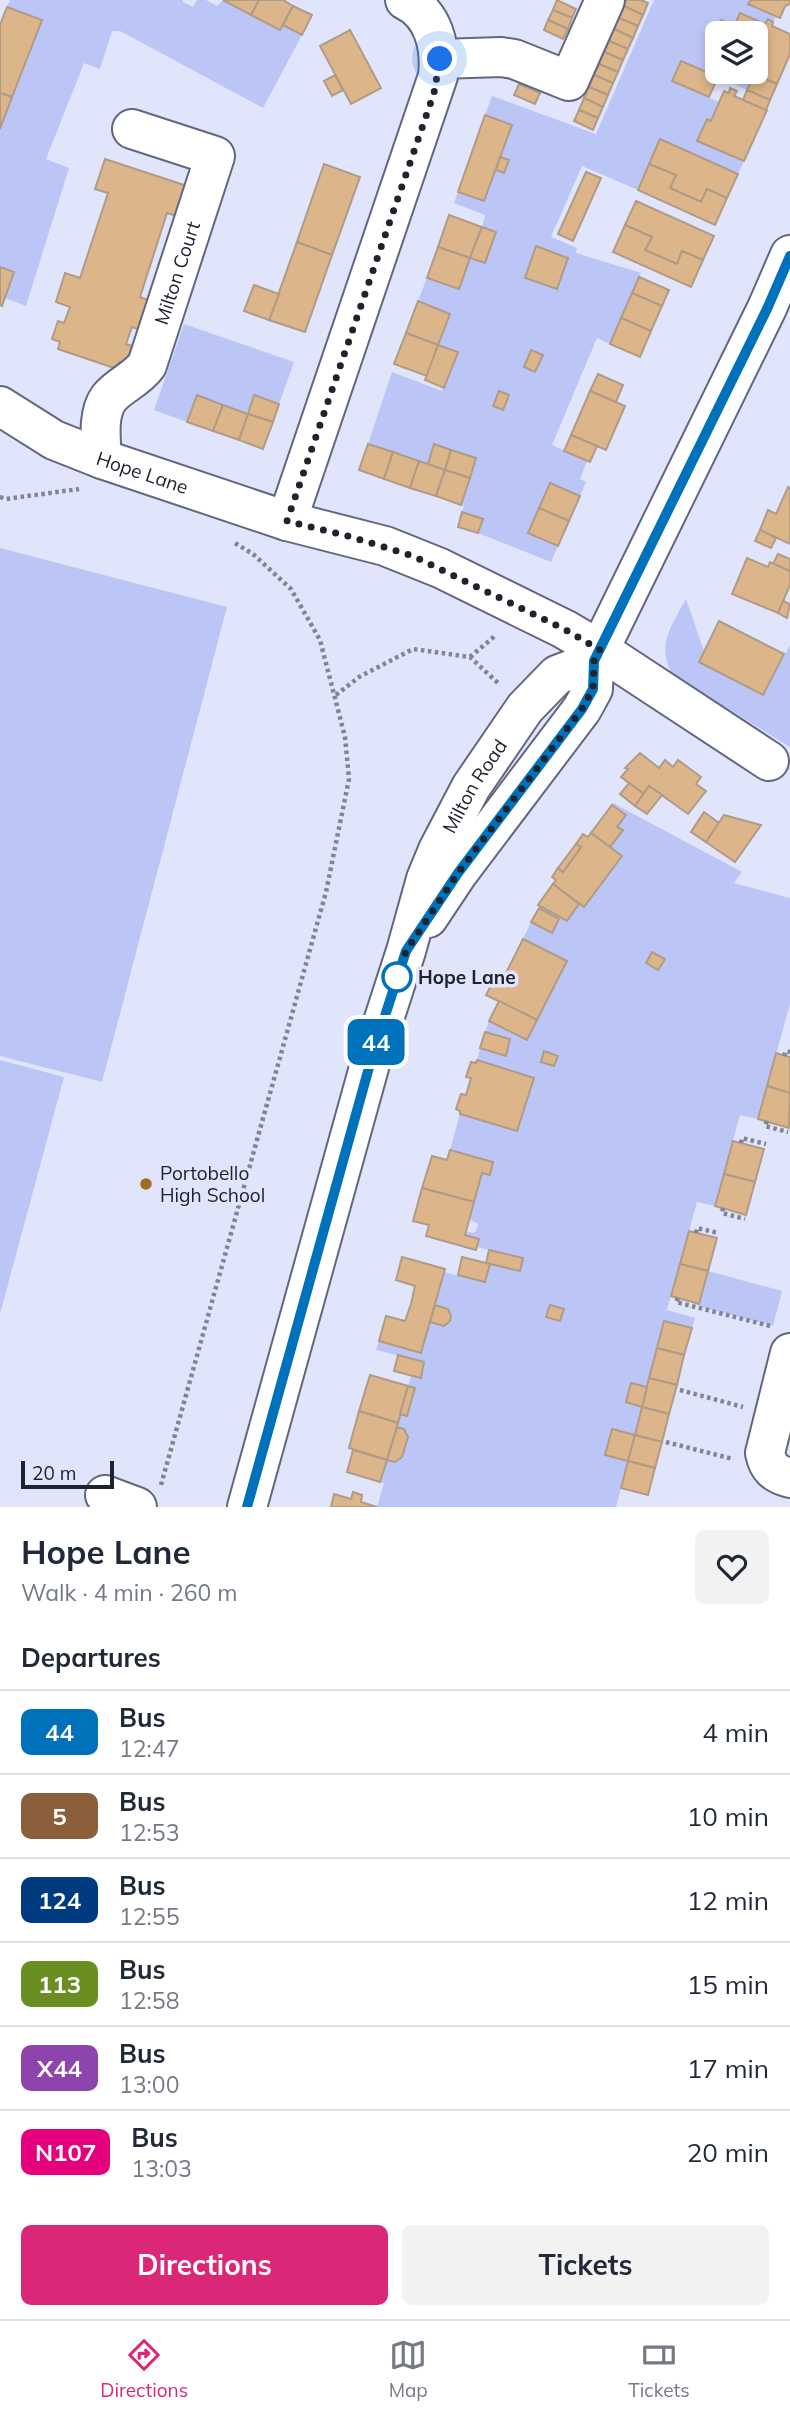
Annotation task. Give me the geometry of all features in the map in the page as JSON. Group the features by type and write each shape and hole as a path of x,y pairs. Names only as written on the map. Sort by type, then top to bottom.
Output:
{"street":[{"path":"287,521 434,93 440,59 439,43 422,13 405,0"},
{"path":"440,59 514,59 569,81 605,0"},
{"name":"Milton Court","path":"96,474 103,415 109,398 139,376 146,365 215,156 132,129"},
{"name":"Milton Road","path":"247,1507 373,1053 406,951 458,873 582,709 593,689 597,656 767,309 790,256"},
{"name":"Hope Lane","path":"0,405 54,440 96,474 360,539 413,556 564,629 597,656 769,761"},
{"path":"780,1473 765,1454 774,1415 783,1340"}],"path":[{"path":"0,497 6,499 68,489 96,474"},
{"path":"134,1498 326,892 349,779 345,737 320,640 291,589 253,554 230,541"},
{"path":"335,695 359,677 413,649 470,657"},
{"path":"767,1122 765,1126 788,1132"},
{"path":"741,1143 742,1138 765,1144"},
{"path":"723,1208 722,1213 745,1219"},
{"path":"696,1233 697,1227 718,1233"},
{"path":"678,1298 676,1302 783,1340"},
{"path":"680,1390 774,1415"},
{"path":"666,1442 780,1473"}],"shaded area":[{"path":"10,0 183,0 193,7 197,0 206,0 217,6 223,0 280,30 283,25 302,35 263,108 120,31 112,31 100,69 84,63 46,159 69,168 26,306 5,298 14,272 0,267 0,129 42,21 7,7"},
{"path":"654,0 751,0 749,4 776,17 773,22 758,21 741,13 737,21 705,21 704,71 681,61 672,81 719,102 711,121 707,120 697,141 744,161 738,174 660,140 638,190 582,166 551,237 577,248 576,253 641,273 610,344 597,338 552,445 587,461 580,479 586,482 580,496 550,484 528,533 558,546 551,562 478,533 482,519 462,512 464,506 461,505 476,458 434,445 428,464 368,444 392,372 442,391 458,353 438,345 450,314 418,301 427,278 459,289 470,258 485,263 496,232 482,227 485,215 454,203 458,192 484,201 496,170 505,172 509,160 500,157 512,125 485,115 492,96 596,134","holes":["536,246 567,257 557,289 525,277"]},
{"path":"734,84 750,84 747,90"},
{"path":"184,324 294,362 279,404 254,396 248,414 197,396 187,422 154,410"},
{"path":"0,548 227,607 102,1082 0,1056"},
{"path":"686,599 704,651 699,662 763,695 790,645 790,747 672,674 665,654 666,644 671,626"},
{"path":"613,803 742,872 734,883 790,898 790,1004 758,1119 740,1115 715,1206 697,1202 667,1310 695,1318 692,1328 664,1321 647,1387 631,1383 626,1402 642,1407 635,1435 612,1429 605,1455 628,1461 616,1507 377,1507 384,1483 380,1482 387,1460 395,1462 406,1447 404,1429 397,1427 400,1414 407,1416 415,1388 408,1386 411,1376 421,1378 424,1362 376,1350 379,1341 421,1353 430,1322 444,1326 450,1321 448,1309 435,1305 444,1272 484,1282 490,1264 520,1271 523,1258 477,1247 479,1239 465,1235 466,1231 476,1231 478,1224 469,1219 482,1173 490,1175 493,1162 450,1150 460,1114 517,1131 533,1078 477,1060 480,1048 506,1056 510,1039 485,1032 489,1021 527,1040 567,961 523,939 531,922 552,932 559,919 539,908 540,906 567,920 579,904 584,907 621,856 610,847 622,831 617,827 626,816 612,805"},
{"path":"0,1060 64,1077 0,1314"},
{"path":"708,1271 782,1291 773,1326 698,1306"}],"building":[{"path":"223,0 259,0 251,15"},
{"path":"259,0 283,0 293,6 280,30 251,15"},
{"path":"557,0 576,9 572,18 553,10"},
{"path":"626,0 648,3 643,15 624,6"},
{"path":"751,0 790,0 790,4 785,6 780,18 748,4"},
{"path":"293,6 312,15 302,35 283,25"},
{"path":"624,6 643,15 638,26 619,18"},
{"path":"7,7 42,20 12,97 0,93 0,25"},
{"path":"553,10 572,18 568,29 548,20"},
{"path":"740,13 758,21 736,21"},
{"path":"619,18 638,26 633,38 614,29"},
{"path":"768,19 773,22 772,26 790,34 790,54 777,84 768,80"},
{"path":"548,20 568,29 563,39 544,30"},
{"path":"614,29 633,38 628,49 609,41"},
{"path":"350,30 381,88 351,104 320,46"},
{"path":"609,41 628,49 623,60 604,52"},
{"path":"604,52 623,60 618,72 599,64"},
{"path":"681,61 705,71 705,84 715,84 709,97 672,81"},
{"path":"599,64 618,72 613,83 594,75"},
{"path":"335,75 343,90 332,96 324,81"},
{"path":"594,75 613,83 608,95 589,87"},
{"path":"768,80 777,84 770,100 747,90 750,84 768,84"},
{"path":"519,84 540,93 535,104 514,95"},
{"path":"589,87 608,95 603,107 584,98"},
{"path":"730,88 737,91 734,96 767,110 744,161 697,141 707,119 711,121 724,91 729,93"},
{"path":"747,90 770,100 766,110 743,100"},
{"path":"0,93 12,97 0,129"},
{"path":"584,98 603,107 598,118 579,110"},
{"path":"579,110 598,118 593,130 574,121"},
{"path":"485,115 512,125 484,201 458,192"},
{"path":"660,139 738,174 727,198 707,189 701,202 670,188 676,175 649,164"},
{"path":"500,157 509,160 504,173 496,170"},
{"path":"105,159 190,187 180,217 167,213 140,297 156,303 146,332 132,327 126,344 132,346 126,364 119,362 117,369 58,349 60,342 52,339 58,321 64,323 70,307 56,302 65,273 80,278 108,193 95,189"},
{"path":"324,164 360,177 332,255 297,242"},
{"path":"649,164 676,175 670,188 701,202 707,189 727,198 715,225 638,190"},
{"path":"586,172 601,178 573,241 558,234"},
{"path":"636,201 714,236 703,260 682,251 677,264 645,250 652,237 625,225"},
{"path":"449,215 482,227 470,258 438,247"},
{"path":"625,225 652,237 645,250 677,264 682,251 703,260 691,287 613,252"},
{"path":"482,227 496,232 485,263 470,258"},
{"path":"297,242 332,255 305,332 269,320"},
{"path":"536,246 568,258 557,289 525,278"},
{"path":"438,247 470,258 459,289 427,278"},
{"path":"0,267 14,272 2,306 0,305"},
{"path":"639,277 669,290 662,306 632,293"},
{"path":"254,285 279,294 269,320 244,311"},
{"path":"632,293 662,306 651,331 621,318"},
{"path":"418,301 450,314 438,345 406,333"},
{"path":"621,318 651,331 640,357 610,344"},
{"path":"406,333 438,345 427,376 394,364"},
{"path":"438,345 458,352 444,388 425,380"},
{"path":"531,350 543,355 535,372 524,367"},
{"path":"598,374 623,385 616,402 590,391"},
{"path":"499,391 509,395 503,410 493,406"},
{"path":"590,391 625,406 606,450 571,435"},
{"path":"197,395 223,405 213,431 187,422"},
{"path":"254,395 279,404 273,422 248,414"},
{"path":"223,405 248,414 239,440 213,431"},
{"path":"248,414 273,422 263,449 239,440"},
{"path":"571,435 597,446 590,462 564,451"},
{"path":"368,444 393,452 384,479 359,470"},
{"path":"434,444 451,450 445,470 428,464"},
{"path":"451,450 476,458 470,478 445,470"},
{"path":"393,452 419,461 410,488 384,479"},
{"path":"419,461 445,470 436,496 410,488"},
{"path":"445,470 470,478 461,505 436,496"},
{"path":"550,483 580,496 569,521 539,508"},
{"path":"788,487 790,544 760,530 768,510 776,514"},
{"path":"539,508 569,521 558,546 528,533"},
{"path":"462,512 483,519 478,533 458,527"},
{"path":"760,530 776,538 771,548 755,541"},
{"path":"778,554 790,559 790,571 773,564"},
{"path":"747,558 768,567 770,562 790,571 790,585 778,613 732,594"},
{"path":"783,601 790,604 787,618 778,613"},
{"path":"719,621 784,654 763,695 699,662"},
{"path":"640,753 659,768 665,760 673,767 678,760 701,777 696,784 706,791 688,814 649,786 644,794 621,777 628,769 625,768"},
{"path":"629,783 644,794 635,806 620,794"},
{"path":"649,786 662,795 647,814 635,806"},
{"path":"612,805 626,815 617,827 623,830 610,847 591,833"},
{"path":"704,812 719,823 706,842 691,832"},
{"path":"724,815 761,825 735,862 706,842"},
{"path":"591,833 622,856 584,907 553,884 556,880 552,877 558,868 563,872 581,847 576,844 583,834 588,837"},
{"path":"576,844 581,847 563,872 558,868"},
{"path":"553,884 579,904 567,921 538,905"},
{"path":"539,908 559,919 552,933 531,922"},
{"path":"523,939 567,961 537,1020 486,995 497,974 504,977"},
{"path":"652,952 665,959 658,970 646,963"},
{"path":"499,1001 537,1020 527,1040 489,1021"},
{"path":"485,1032 510,1039 506,1056 480,1048"},
{"path":"544,1051 558,1056 554,1066 541,1062"},
{"path":"776,1053 790,1057 790,1093 767,1086"},
{"path":"477,1060 534,1078 517,1131 460,1114 456,1109 461,1094 466,1095 471,1078 466,1077 471,1062 476,1063"},
{"path":"767,1086 790,1093 789,1128 758,1119"},
{"path":"733,1141 764,1149 755,1182 724,1174"},
{"path":"450,1150 493,1162 490,1175 482,1173 474,1202 422,1188 432,1156 447,1160"},
{"path":"724,1174 755,1182 746,1215 715,1206"},
{"path":"422,1188 474,1202 465,1235 479,1239 476,1250 426,1236 429,1225 413,1221"},
{"path":"689,1231 717,1238 708,1271 680,1264"},
{"path":"489,1250 523,1258 520,1271 486,1263"},
{"path":"402,1257 445,1269 421,1353 379,1341 386,1316 405,1321 411,1304 415,1286 396,1280"},
{"path":"462,1257 490,1264 485,1282 458,1275"},
{"path":"680,1264 708,1271 699,1304 671,1296"},
{"path":"435,1305 448,1309 451,1316 444,1326 430,1322"},
{"path":"550,1305 564,1309 560,1321 546,1317"},
{"path":"664,1321 692,1328 684,1355 657,1348"},
{"path":"657,1348 684,1355 677,1385 649,1378"},
{"path":"398,1355 424,1362 421,1378 394,1371"},
{"path":"370,1375 408,1386 398,1423 359,1411"},
{"path":"649,1378 677,1385 669,1414 642,1407"},
{"path":"631,1383 647,1387 642,1407 626,1402"},
{"path":"408,1386 415,1388 407,1416 400,1414"},
{"path":"642,1407 669,1414 662,1442 635,1435"},
{"path":"359,1411 398,1423 387,1460 349,1448"},
{"path":"397,1427 404,1429 408,1437 402,1457 395,1462 387,1460"},
{"path":"612,1429 635,1435 628,1461 605,1455"},
{"path":"635,1435 662,1442 655,1468 628,1461"},
{"path":"353,1450 387,1460 380,1482 347,1472"},
{"path":"628,1461 655,1468 648,1495 621,1488"},
{"path":"353,1492 362,1495 361,1502 377,1507 331,1507 334,1494 351,1499"}],"bus line":[{"name":"44","path":"247,1507 373,1053 406,951 458,873 582,709 593,689 594,661 767,309 790,256"}],"place":[{"name":"Hope Lane","path":"397,977"},
{"name":"Portobello High School","path":"146,1184"}],"route":[{"path":"397,977 406,951 458,873 582,709 593,689 594,661 600,650 564,629 413,556 385,546 287,521 434,93 440,59"}]}
